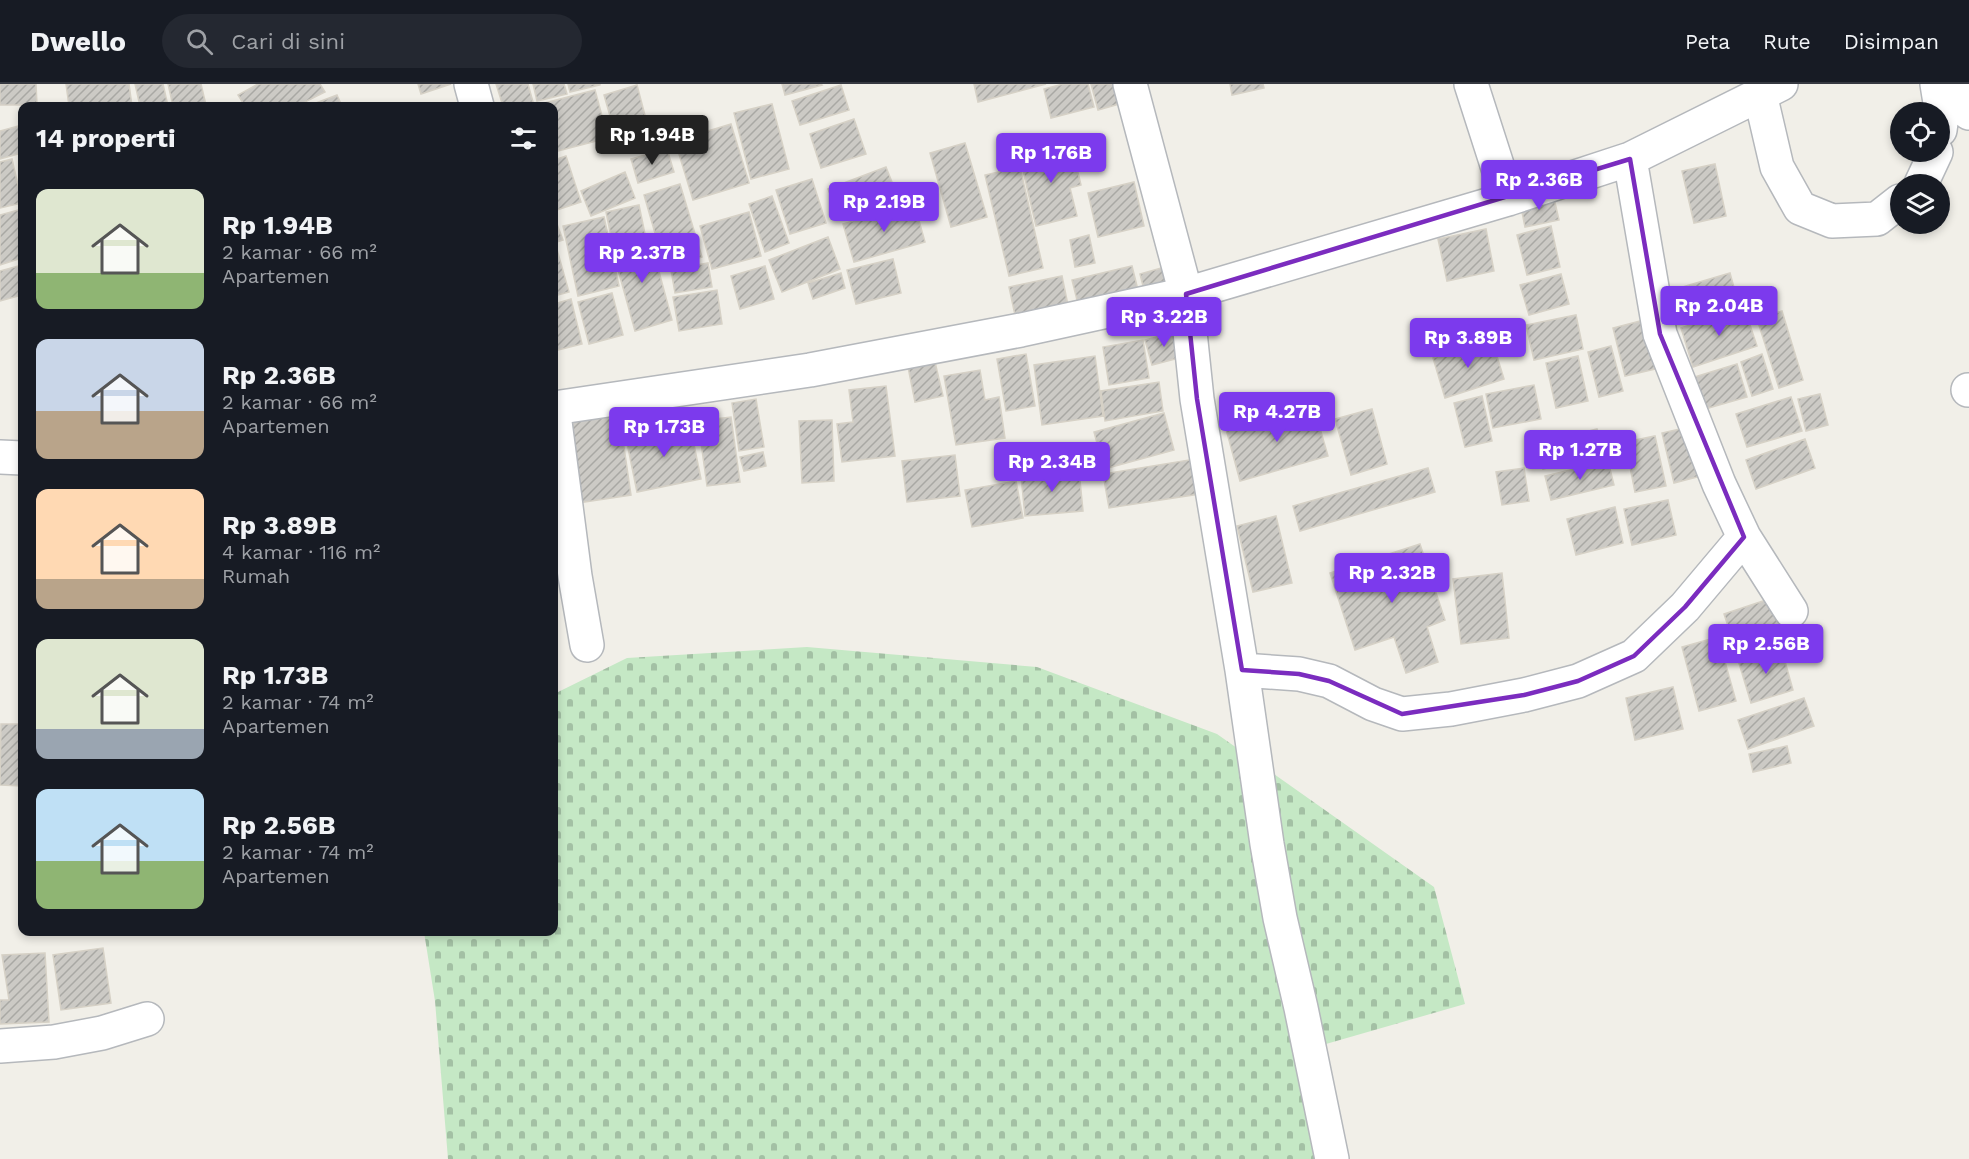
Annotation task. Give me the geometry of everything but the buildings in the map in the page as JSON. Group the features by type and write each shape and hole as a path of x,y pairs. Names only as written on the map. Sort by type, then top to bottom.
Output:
{"street":[{"path":"471,84 476,102"},
{"path":"1130,84 1186,294 1197,399 1242,670 1265,832 1280,918 1332,1159"},
{"path":"1471,84 1508,198"},
{"path":"1937,84 1940,102"},
{"path":"1963,84 1969,113"},
{"path":"558,407 810,370 1021,330 1186,294 1508,198 1630,159 1724,96 1771,89 1777,167 1800,208 1832,221 1876,219 1890,208"},
{"path":"1630,159 1660,334 1719,484 1744,537 1791,611"},
{"path":"558,446 574,576 587,645"},
{"path":"0,457 18,458"},
{"path":"1242,670 1299,674 1329,681 1373,704 1402,714 1451,709 1567,684 1634,656 1685,607 1744,537"},
{"path":"0,1046 54,1042 102,1033 147,1019"}],"highlighted area":[{"path":"1630,159 1660,334 1744,537 1685,607 1634,656 1578,681 1524,695 1402,714 1329,681 1299,674 1242,670 1197,399 1186,294"}],"green space":[{"path":"807,647 1037,667 1217,734 1434,887 1465,1004 1319,1046 1341,1159 448,1159 435,1001 425,936 558,936 558,692 627,658"}]}
